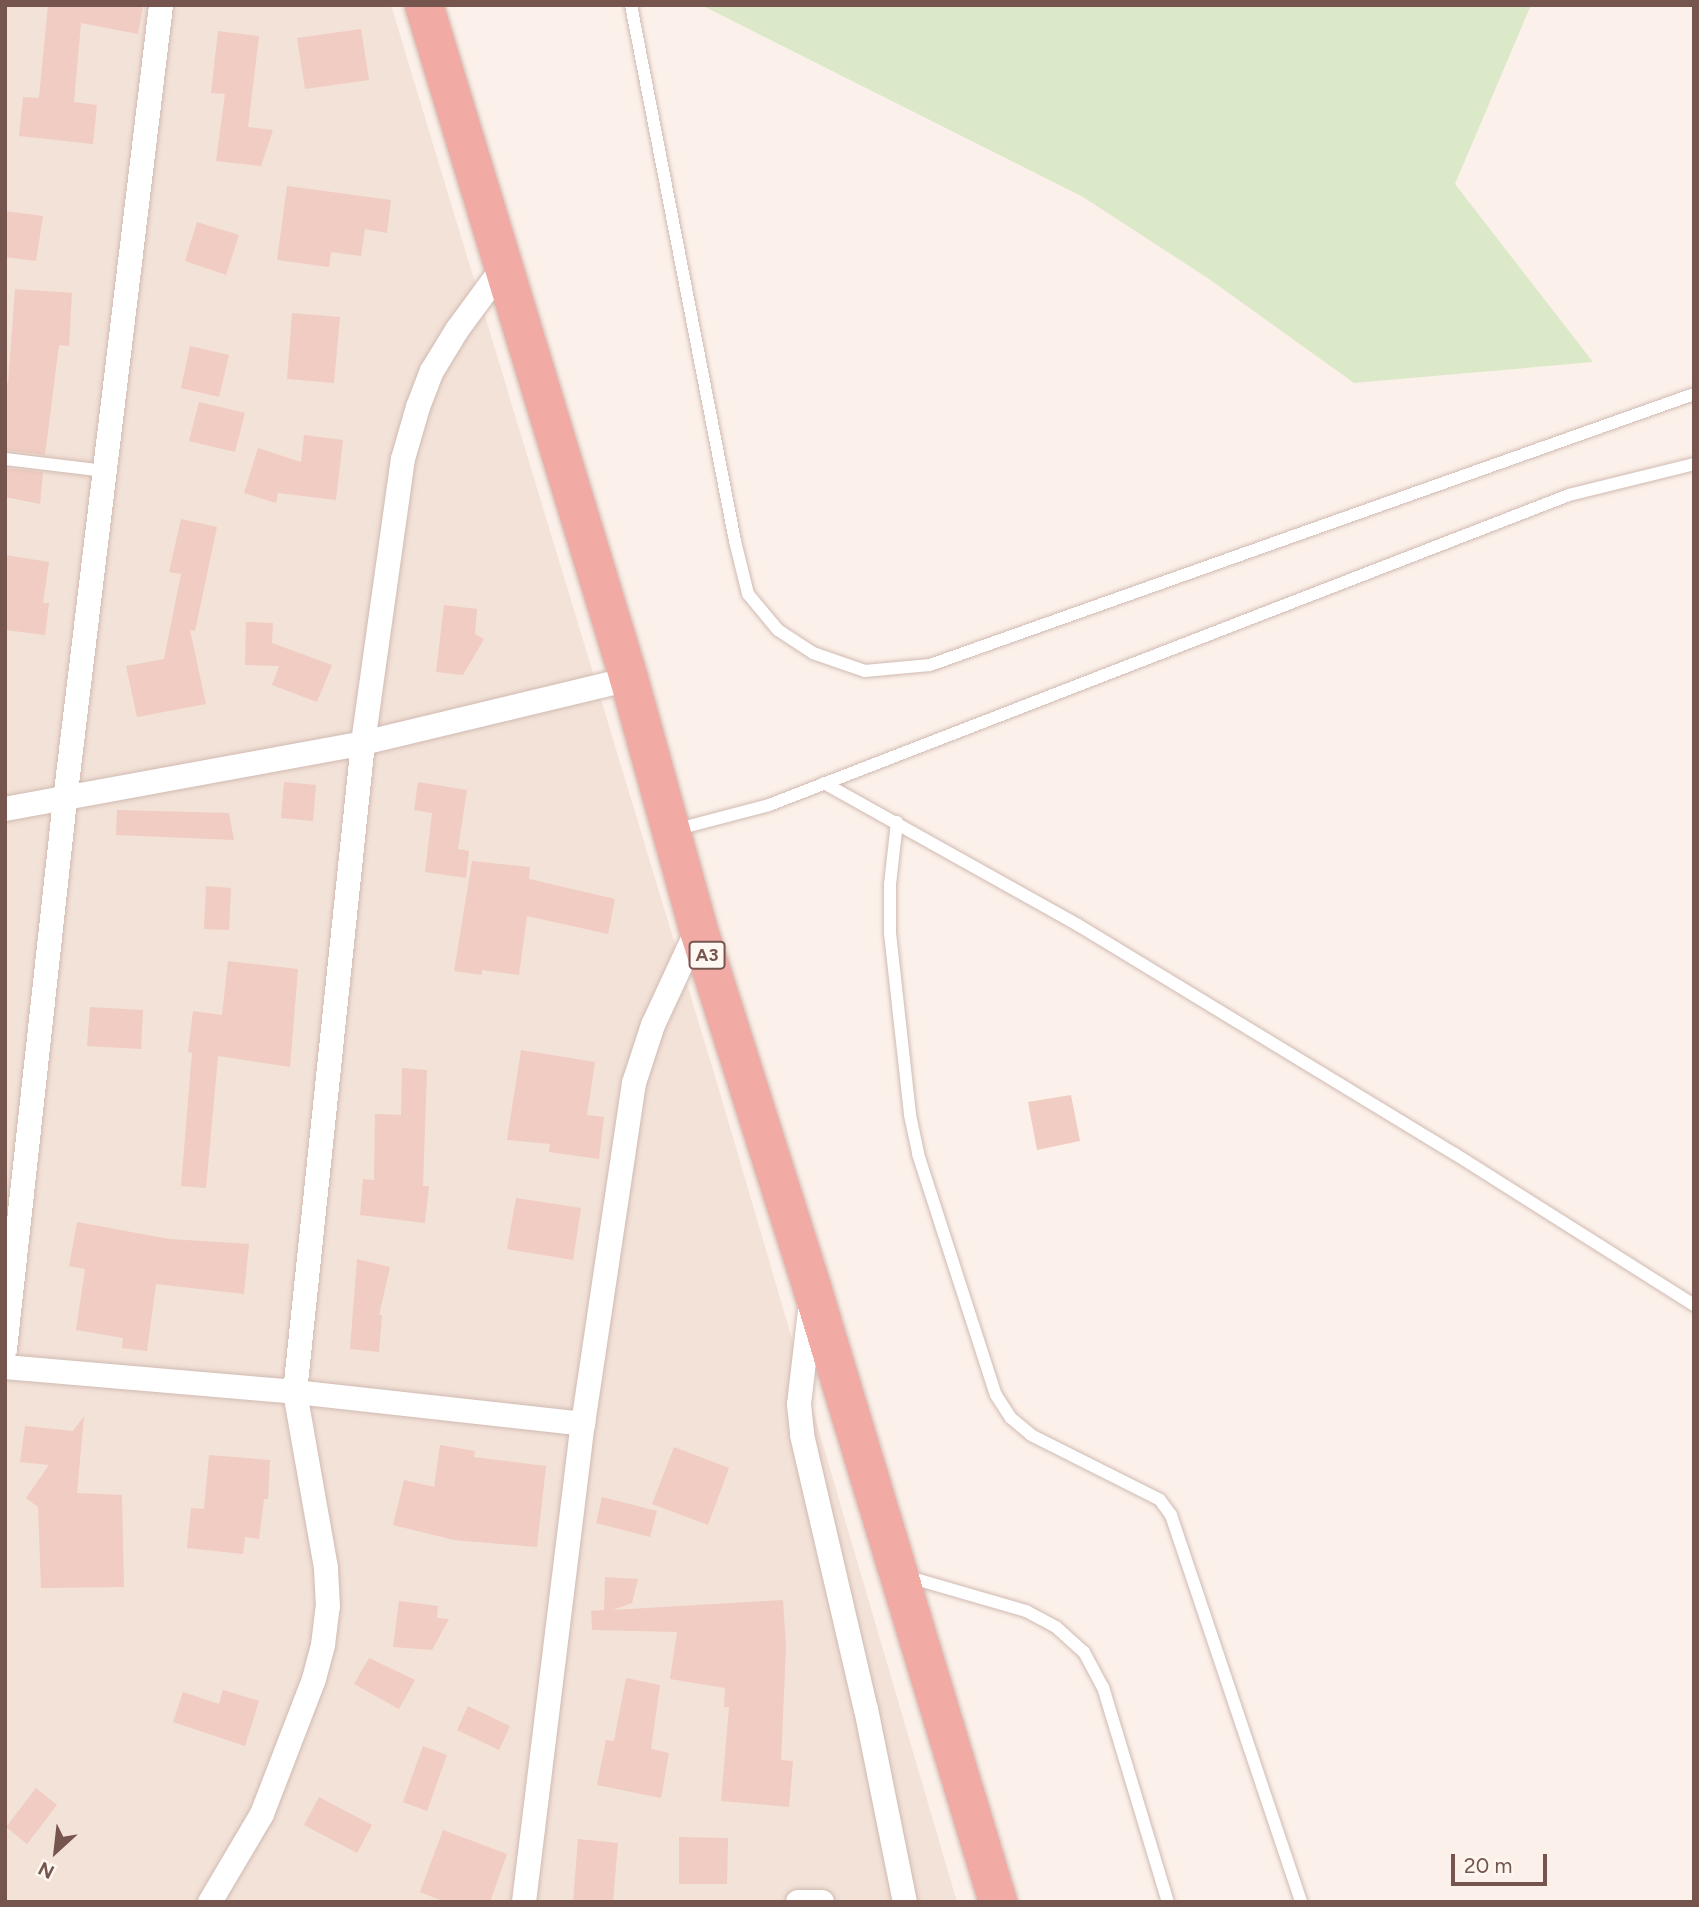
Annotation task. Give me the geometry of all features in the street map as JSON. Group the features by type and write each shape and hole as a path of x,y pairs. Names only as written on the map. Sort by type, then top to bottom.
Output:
{"highway":[{"name":"A3","path":"424,5 629,679 698,928 813,1291 998,1902"}],"street":[{"path":"5,1349 65,800 161,5"},
{"path":"210,1902 262,1814 314,1679 323,1645 328,1607 326,1568 295,1392 363,743 403,458 418,407 432,371 457,330 504,266"},
{"path":"5,809 363,743 629,679"},
{"path":"524,1902 583,1424 634,1083 653,1025 698,928"},
{"path":"813,1291 801,1376 799,1404 802,1435 868,1721 905,1902"},
{"path":"5,1367 295,1392 583,1424"},
{"path":"798,1902 822,1902"}],"lane":[{"path":"631,5 735,541 748,594 778,629 826,657 865,671 930,665 1694,394"},
{"path":"5,459 105,471"},
{"path":"671,831 769,805 1569,495 1694,464"},
{"path":"824,783 1079,925 1455,1154 1694,1305"},
{"path":"897,822 890,884 890,933 910,1115 918,1154 996,1395 1011,1418 1031,1435 1160,1500 1171,1515 1301,1902"},
{"path":"899,1574 1026,1611 1056,1627 1084,1652 1103,1686 1168,1902"}],"shaded area":[{"path":"5,5 391,5 720,1093 957,1902 5,1902"}],"green space":[{"path":"701,5 1531,5 1455,184 1593,362 1354,383 1209,279 1083,197"}],"building":[{"path":"48,5 143,5 138,34 81,23 74,102 97,105 93,144 19,136 23,97 39,98"},
{"path":"361,29 369,80 305,89 297,38"},
{"path":"218,31 259,36 248,127 273,130 261,166 216,161 225,94 211,93"},
{"path":"287,186 391,200 387,233 365,229 361,256 331,252 329,267 277,260"},
{"path":"5,211 43,216 36,261 5,257"},
{"path":"197,222 239,235 226,275 185,261"},
{"path":"15,289 72,293 69,346 59,345 45,455 5,450 5,383 8,383"},
{"path":"292,313 340,317 334,383 287,379"},
{"path":"190,346 229,355 219,397 181,388"},
{"path":"199,402 245,413 235,452 189,441"},
{"path":"304,435 343,440 336,500 278,493 276,503 244,493 258,448 301,462"},
{"path":"5,468 43,472 40,504 5,497"},
{"path":"181,519 217,527 195,631 190,630 206,704 137,717 126,666 164,659 181,574 169,572"},
{"path":"5,555 49,562 43,603 49,603 45,635 5,630"},
{"path":"444,605 477,609 475,634 484,639 463,675 436,672"},
{"path":"246,622 273,623 272,643 332,665 317,702 272,685 279,666 245,665"},
{"path":"284,782 316,785 313,821 281,818"},
{"path":"418,782 467,790 458,849 469,851 466,878 425,872 432,813 414,810"},
{"path":"117,810 229,813 234,840 116,835"},
{"path":"472,861 530,867 529,879 615,899 608,934 527,916 519,975 482,970 482,975 454,971"},
{"path":"206,886 231,888 229,930 204,929"},
{"path":"228,961 298,969 290,1067 218,1056 206,1188 181,1186 192,1053 188,1052 193,1011 222,1015"},
{"path":"90,1007 143,1010 141,1049 87,1046"},
{"path":"521,1050 595,1062 587,1115 604,1117 599,1159 549,1152 550,1144 507,1140"},
{"path":"402,1068 427,1070 423,1186 429,1186 425,1223 360,1215 363,1179 374,1180 375,1114 401,1115"},
{"path":"1071,1095 1080,1141 1037,1150 1028,1102"},
{"path":"516,1198 581,1208 573,1260 507,1249"},
{"path":"77,1222 169,1239 249,1244 244,1294 156,1284 147,1351 122,1348 123,1338 76,1330 85,1269 69,1266"},
{"path":"357,1259 390,1267 379,1315 382,1315 379,1352 350,1349"},
{"path":"84,1416 77,1493 122,1495 124,1587 41,1588 38,1507 26,1498 49,1465 20,1462 25,1426 73,1431"},
{"path":"440,1445 475,1451 474,1457 546,1466 537,1547 454,1540 393,1525 404,1480 434,1487"},
{"path":"674,1447 729,1468 708,1525 652,1504"},
{"path":"209,1455 270,1460 268,1499 264,1499 259,1539 245,1537 243,1554 187,1548 191,1508 204,1509"},
{"path":"602,1497 657,1511 650,1537 596,1523"},
{"path":"605,1577 638,1579 632,1603 613,1610 783,1600 786,1648 781,1760 793,1761 789,1807 721,1801 729,1707 724,1707 725,1688 670,1679 677,1632 592,1630 591,1611 604,1610"},
{"path":"399,1601 438,1606 437,1618 449,1619 432,1650 393,1647"},
{"path":"369,1658 415,1680 399,1709 354,1684"},
{"path":"626,1678 660,1685 651,1749 669,1753 661,1798 597,1785 606,1740 614,1741"},
{"path":"223,1690 259,1701 245,1746 173,1722 183,1692 219,1704"},
{"path":"468,1706 510,1726 499,1750 457,1730"},
{"path":"423,1746 447,1755 427,1811 403,1802"},
{"path":"36,1788 57,1805 27,1844 6,1827"},
{"path":"319,1797 372,1825 357,1853 304,1825"},
{"path":"443,1830 507,1854 490,1902 445,1902 420,1892"},
{"path":"679,1837 728,1838 727,1884 679,1884"},
{"path":"578,1839 618,1843 613,1902 573,1902"}]}
